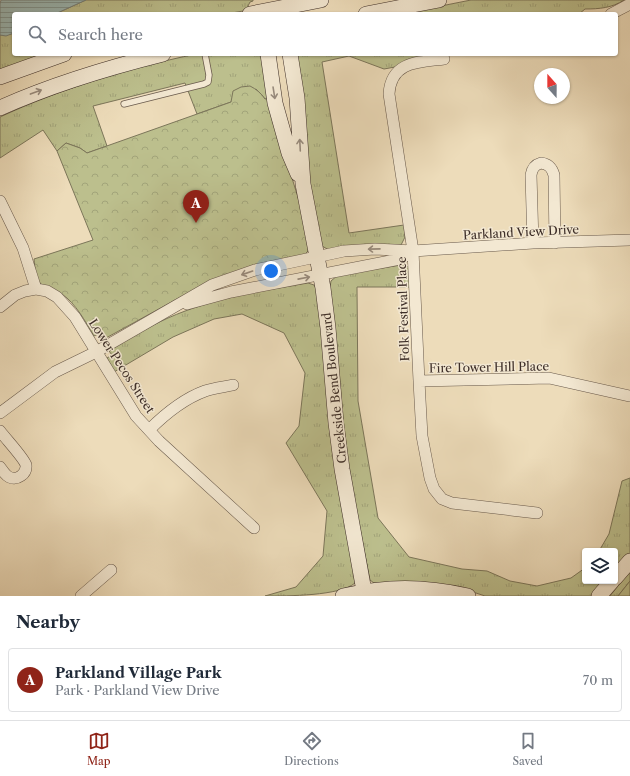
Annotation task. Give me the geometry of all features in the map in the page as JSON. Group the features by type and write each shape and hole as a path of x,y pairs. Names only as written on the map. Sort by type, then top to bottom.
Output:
{"street":[{"path":"258,10 321,0"},
{"path":"376,12 439,0"},
{"path":"615,12 630,4"},
{"path":"0,77 58,56"},
{"path":"0,108 68,81 155,56"},
{"name":"Creekside Bend Boulevard","path":"268,56 275,103 289,153 302,184"},
{"name":"Creekside Bend Boulevard","path":"290,56 297,98 302,184 320,274 328,328 336,423 342,469 364,591"},
{"name":"Folk Festival Place","path":"444,59 411,63 404,66 395,74 390,86 389,94 413,251 422,436 430,478 434,489 442,499 452,503 537,513"},
{"path":"533,243 531,171 534,167 541,163 549,166 553,170 554,175 555,243"},
{"path":"0,201 23,248 36,289 25,290 15,295 0,307"},
{"name":"Parkland View Drive","path":"0,413 55,372 96,352 212,285 255,270 344,251 375,249 413,251 533,243 630,240"},
{"name":"Parkland View Drive","path":"170,308 231,292 400,259 413,251"},
{"name":"Lower Pecos Street","path":"36,289 47,291 57,297 75,317 136,416 159,441 254,528"},
{"name":"Fire Tower Hill Place","path":"419,381 549,378 629,396"},
{"path":"149,430 162,417 183,402 205,391 233,385"},
{"path":"0,432 24,461 26,468 22,475 15,478 7,476 0,468"},
{"path":"618,574 630,560"},
{"path":"81,596 111,570"},
{"path":"599,596 609,584"},
{"path":"343,596 364,591 395,588 423,589 468,596"}],"lane":[{"path":"124,104 208,82 209,75 205,56"}],"green space":[{"path":"86,0 253,0 248,6 249,8 237,12 59,12"},
{"path":"471,0 624,0 605,8 585,9 581,12 411,12"},
{"path":"12,34 12,56 48,56 0,75 0,35"},
{"path":"188,56 263,56 271,98 265,99 256,89 231,102 197,114 185,83 93,106 107,146 87,153 80,148 66,143 57,151 43,130 0,158 0,117 48,97 96,80 121,72"},
{"path":"296,56 349,56 322,62 349,233 404,225 405,237 401,245 329,250 322,246 308,181"},
{"path":"349,56 420,56 395,67 384,69"},
{"path":"250,86 258,91 265,99 271,98 286,159 301,207 309,245 308,251 303,256 208,284 177,299 106,338 103,339 100,333 94,336 72,303 57,291 42,285 37,278 34,259 93,240 57,151 66,143 80,148 87,153 231,102 233,91 241,87"},
{"path":"401,265 406,265 409,268 412,287 357,287 358,401 378,518 409,557 462,569 487,571 510,581 537,586 571,578 582,570 582,584 604,584 594,596 485,596 473,592 374,583 370,580 346,459 330,287 331,281 338,275"},
{"path":"308,283 314,285 317,289 355,583 338,591 326,593 265,596 296,587 323,556 327,511 286,443 299,426 305,373 284,333 242,314 214,319 173,337 114,372 107,358 112,355 109,351 123,342 153,325 185,311 237,296"},
{"path":"630,478 630,553 618,567 618,548 601,548 609,534 622,481"},
{"path":"630,571 630,581 618,596 610,596"},
{"path":"630,581 630,596 618,596"}],"water":[{"path":"1,0 86,0 59,12 12,12 12,34 6,36 0,35"}],"place":[{"name":"Parkland Village Park","path":"196,223"}]}
